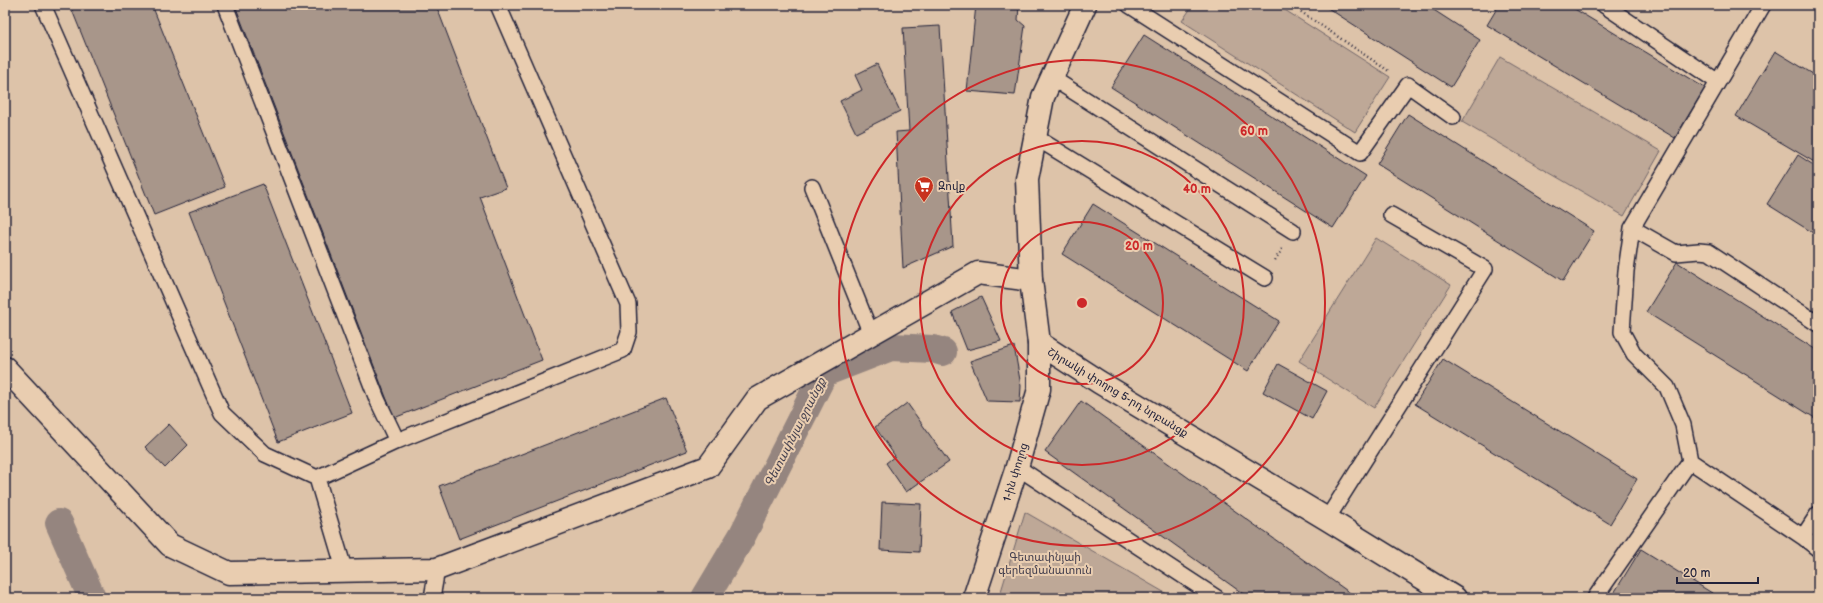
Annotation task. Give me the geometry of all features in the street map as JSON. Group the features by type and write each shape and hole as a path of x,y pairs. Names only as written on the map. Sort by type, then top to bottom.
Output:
{"street":[{"name":"Շիրակի փողոց 5-րդ նրբանցք","path":"1086,5 1043,97 1027,179 1031,280 1039,343 1099,382 1455,598"},
{"path":"5,368 170,545 229,573 345,572 437,569 708,467 758,399 978,273 1031,280"},
{"name":"1-ին փողոց","path":"974,598 1017,467 1039,389 1039,343"}],"lane":[{"path":"43,5 222,413 265,454 317,478 345,572"},
{"path":"225,5 376,399 397,441"},
{"path":"317,478 397,441 622,350 629,332 628,304 498,5"},
{"path":"1128,5 1360,153 1408,84 1453,117"},
{"path":"1604,5 1718,82"},
{"path":"1763,5 1632,228 1626,271 1622,332 1634,354 1667,387 1683,425 1690,461 1803,537 1818,549"},
{"path":"1052,78 1293,231"},
{"path":"1035,137 1265,278"},
{"path":"812,187 871,334"},
{"path":"1327,519 1485,269 1391,215"},
{"path":"1632,228 1676,253 1699,250 1709,252 1818,324"},
{"path":"1595,598 1690,461"},
{"path":"1017,467 1217,598"},
{"path":"1803,537 1818,514"},
{"path":"432,598 437,569"}],"path":[{"path":"1291,5 1408,84"},
{"path":"1265,278 1293,231"}],"green space":[{"path":"1193,5 1277,5 1390,77 1355,132 1182,21"},
{"path":"1500,57 1661,151 1624,216 1462,122"},
{"path":"1376,238 1451,285 1374,408 1299,361"},
{"name":"Գետափնյաի գերեզմանատուն","path":"1025,512 1174,598 999,598"}],"building":[{"path":"70,5 152,5 225,187 154,215"},
{"path":"235,5 436,5 506,188 480,197 542,360 394,418"},
{"path":"976,5 1019,5 1018,20 1025,26 1015,95 967,91"},
{"path":"1323,5 1426,5 1480,40 1451,87"},
{"path":"1499,5 1568,5 1705,88 1675,138 1487,25"},
{"path":"940,26 953,246 903,268 896,132 909,131 903,28"},
{"path":"1144,35 1366,176 1333,228 1111,87"},
{"path":"1775,51 1818,77 1818,160 1816,163 1736,116"},
{"path":"877,64 900,111 856,133 840,101 862,90 855,75"},
{"path":"1408,114 1594,231 1563,281 1377,164"},
{"path":"1798,155 1818,168 1818,236 1767,204"},
{"path":"263,184 352,413 278,442 189,212"},
{"path":"1093,204 1279,321 1248,371 1062,254"},
{"path":"1677,262 1818,351 1818,420 1646,312"},
{"path":"981,297 1001,341 967,350 952,312"},
{"path":"1014,346 1021,386 1020,402 987,401 970,361"},
{"path":"1443,359 1637,479 1610,524 1415,404"},
{"path":"1278,364 1327,391 1312,419 1263,392"},
{"path":"666,398 687,451 459,539 439,486"},
{"path":"1081,401 1357,598 1249,598 1045,452"},
{"path":"907,403 949,462 906,492 886,463 895,456 875,427"},
{"path":"169,424 188,445 165,468 145,447"},
{"path":"882,502 921,504 919,552 880,550"},
{"path":"1641,549 1720,598 1611,598"}],"waterway":[{"name":"Գետափնյա ջրանցք","path":"705,598 742,536 824,373 891,347 933,349 943,352"},
{"name":"Գետափնյա ջրանցք","path":"59,523 92,598"}],"place":[{"name":"Զովք","path":"924,203"}]}
